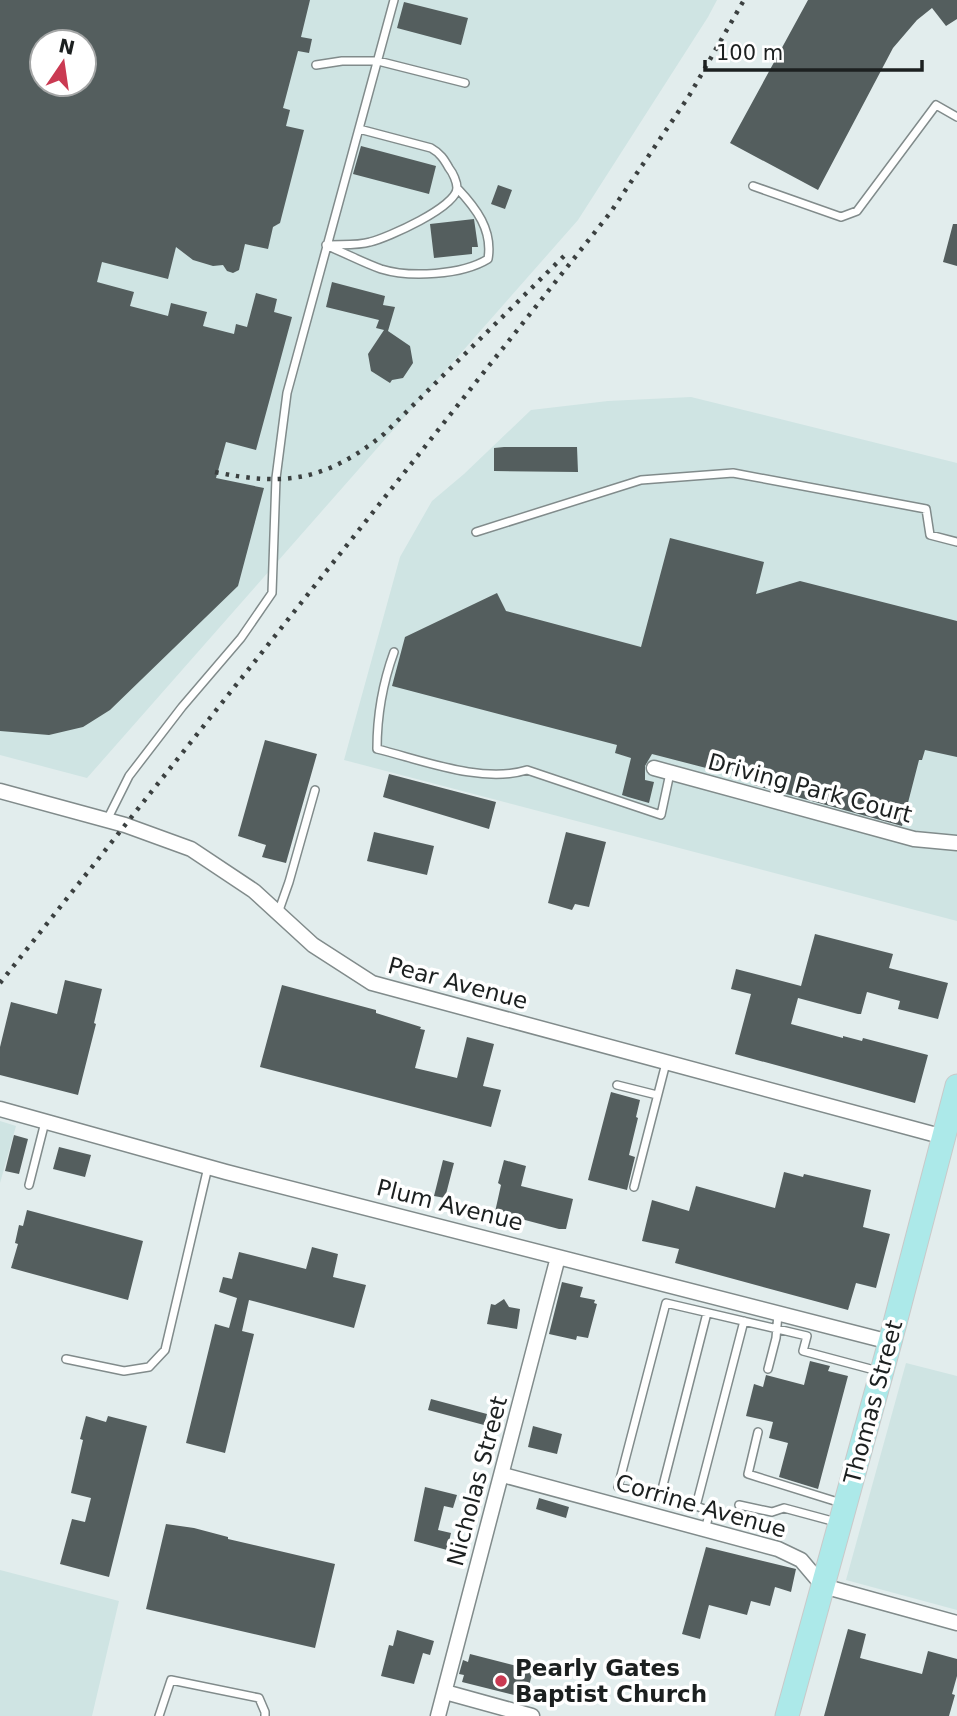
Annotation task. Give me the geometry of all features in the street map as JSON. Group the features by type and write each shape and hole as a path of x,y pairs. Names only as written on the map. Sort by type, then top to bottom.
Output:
{"main road":[{"name":"Thomas Street","path":"787,1716 957,1086"}],"street":[{"name":"Driving Park Court","path":"654,768 914,839 957,843"},
{"name":"Pear Avenue","path":"0,791 107,820 191,849 254,891 313,945 372,983 944,1137"},
{"name":"Plum Avenue","path":"0,1109 208,1167 890,1342"},
{"name":"Nicholas Street","path":"438,1716 558,1256"},
{"name":"Corrine Avenue","path":"503,1475 778,1549 801,1560 823,1586"},
{"path":"823,1586 957,1623"},
{"path":"445,1692 532,1716"}],"lane":[{"path":"107,820 129,776 182,707 242,638 272,593 276,478 286,393 394,0"},
{"path":"316,65 342,61 377,61 465,83"},
{"path":"752,186 841,217 857,211 936,105 957,117"},
{"path":"326,245 381,269 403,273 448,272 476,267 488,259 491,245 478,211 457,188 453,173 439,152 359,129"},
{"path":"326,245 368,243 391,235 441,206 454,196 457,188"},
{"path":"476,532 641,480 733,473 926,509 930,535 957,542"},
{"path":"394,652 382,684 377,717 377,749 473,773 510,776 527,770 661,815 670,773"},
{"path":"278,913 315,790"},
{"path":"634,1187 666,1063"},
{"path":"617,1085 657,1095"},
{"path":"29,1185 45,1122"},
{"path":"66,1359 124,1371 149,1367 165,1350 208,1167"},
{"path":"705,1530 710,1511 618,1487 666,1303 807,1336 803,1351 882,1372"},
{"path":"660,1497 707,1313"},
{"path":"768,1369 778,1314"},
{"path":"696,1506 744,1321"},
{"path":"758,1432 748,1474 843,1514"},
{"path":"739,1505 772,1512 784,1508 843,1514"},
{"path":"159,1716 171,1680 259,1698 265,1716"}],"shaded area":[{"path":"0,0 717,0 578,220 87,778 0,755"},
{"path":"691,397 957,463 957,921 344,760 400,557 432,501 531,410 608,401"},
{"path":"0,1121 16,1126 0,1183"},
{"path":"906,1363 957,1376 957,1610 846,1580"},
{"path":"0,1570 119,1601 92,1716 0,1716"}],"building":[{"path":"0,0 310,0 301,37 312,39 309,53 298,51 283,108 290,110 286,126 304,130 280,223 273,227 268,249 245,244 239,270 233,273 227,271 223,265 213,266 193,260 176,247 168,279 102,262 97,282 134,292 130,306 168,316 171,303 207,312 203,326 234,334 236,324 247,327 256,293 277,299 274,312 292,317 256,450 226,442 216,478 264,488 238,586 110,710 83,727 49,735 0,731"},
{"path":"808,0 957,0 957,19 946,26 932,8 917,20 893,48 818,190 730,143"},
{"path":"404,2 468,18 461,45 397,28"},
{"path":"361,146 436,166 429,194 353,174"},
{"path":"498,185 512,190 505,209 491,204"},
{"path":"474,219 478,247 472,247 472,254 434,258 430,224"},
{"path":"953,224 957,224 957,266 943,262"},
{"path":"332,282 385,296 383,305 395,307 388,331 410,346 413,363 403,378 390,383 371,371 368,354 384,330 376,328 379,320 326,307"},
{"path":"577,447 578,472 494,471 494,448"},
{"path":"670,538 764,562 756,594 800,581 957,621 957,757 925,750 922,760 919,760 902,826 754,785 757,777 711,765 710,769 652,754 645,766 645,780 654,782 649,803 622,795 631,758 615,753 617,745 392,686 405,637 497,593 506,611 641,647"},
{"path":"265,740 317,754 286,863 262,857 266,845 238,836"},
{"path":"389,774 496,802 489,829 383,797"},
{"path":"374,832 434,846 427,875 367,861"},
{"path":"566,832 606,842 589,907 575,904 572,910 548,903"},
{"path":"815,934 893,954 889,968 948,983 938,1019 898,1009 900,1001 867,992 861,1014 798,998 791,1024 843,1038 862,1041 863,1038 928,1055 915,1103 735,1054 751,994 731,989 736,969 801,986"},
{"path":"65,980 102,989 78,1095 0,1075 0,1047 11,1002 57,1014"},
{"path":"282,985 376,1010 376,1013 421,1027 420,1029 425,1030 415,1068 457,1078 467,1037 494,1044 483,1086 501,1090 491,1127 260,1067"},
{"path":"611,1092 640,1100 629,1155 635,1157 627,1190 588,1180"},
{"path":"14,1135 28,1139 19,1174 5,1171"},
{"path":"59,1147 91,1155 85,1177 53,1169"},
{"path":"443,1160 454,1163 445,1198 434,1196"},
{"path":"504,1160 526,1166 521,1186 573,1199 566,1229 495,1212"},
{"path":"784,1172 871,1190 863,1227 890,1234 876,1288 856,1283 848,1310 675,1263 679,1249 642,1241 652,1200 689,1211 696,1186 775,1208"},
{"path":"27,1210 143,1241 128,1300 11,1268 18,1244 15,1243 19,1225 23,1226"},
{"path":"312,1247 338,1254 333,1277 366,1285 354,1328 249,1300 242,1331 254,1334 225,1453 186,1443 215,1324 229,1328 237,1298 219,1292 223,1277 232,1279 239,1252 306,1269"},
{"path":"562,1282 583,1287 580,1297 595,1300 594,1303 597,1304 588,1338 577,1336 576,1340 549,1334"},
{"path":"504,1299 509,1307 520,1309 517,1329 487,1324 491,1304 495,1305"},
{"path":"810,1361 830,1366 828,1371 848,1376 818,1489 779,1477 788,1443 769,1438 773,1422 746,1416 754,1384 763,1387 766,1375 804,1385"},
{"path":"431,1399 487,1414 484,1425 428,1410"},
{"path":"86,1416 106,1422 108,1416 147,1426 109,1577 60,1564 72,1519 85,1522 91,1498 71,1493"},
{"path":"533,1426 562,1434 557,1454 528,1447"},
{"path":"425,1487 457,1495 453,1508 444,1506 438,1530 451,1533 447,1550 414,1541"},
{"path":"539,1498 569,1507 566,1518 536,1509"},
{"path":"166,1524 194,1528 228,1539 335,1564 315,1648 146,1609"},
{"path":"706,1547 796,1569 791,1592 775,1587 770,1606 751,1601 747,1615 709,1605 700,1639 682,1634"},
{"path":"848,1629 866,1634 860,1658 922,1674 928,1651 957,1659 957,1676 952,1694 955,1695 949,1716 824,1716"},
{"path":"397,1630 434,1641 430,1655 423,1653 414,1684 381,1676 389,1645 393,1646"},
{"path":"470,1654 533,1670 526,1698 462,1682 464,1675 459,1674 463,1660 468,1662"}],"railway":[{"path":"0,983 610,213 689,96 744,0"},
{"path":"215,472 240,477 285,479 305,476 344,461 384,434 566,254"}],"place":[{"name":"Pearly Gates Baptist Church","path":"501,1681"}]}
